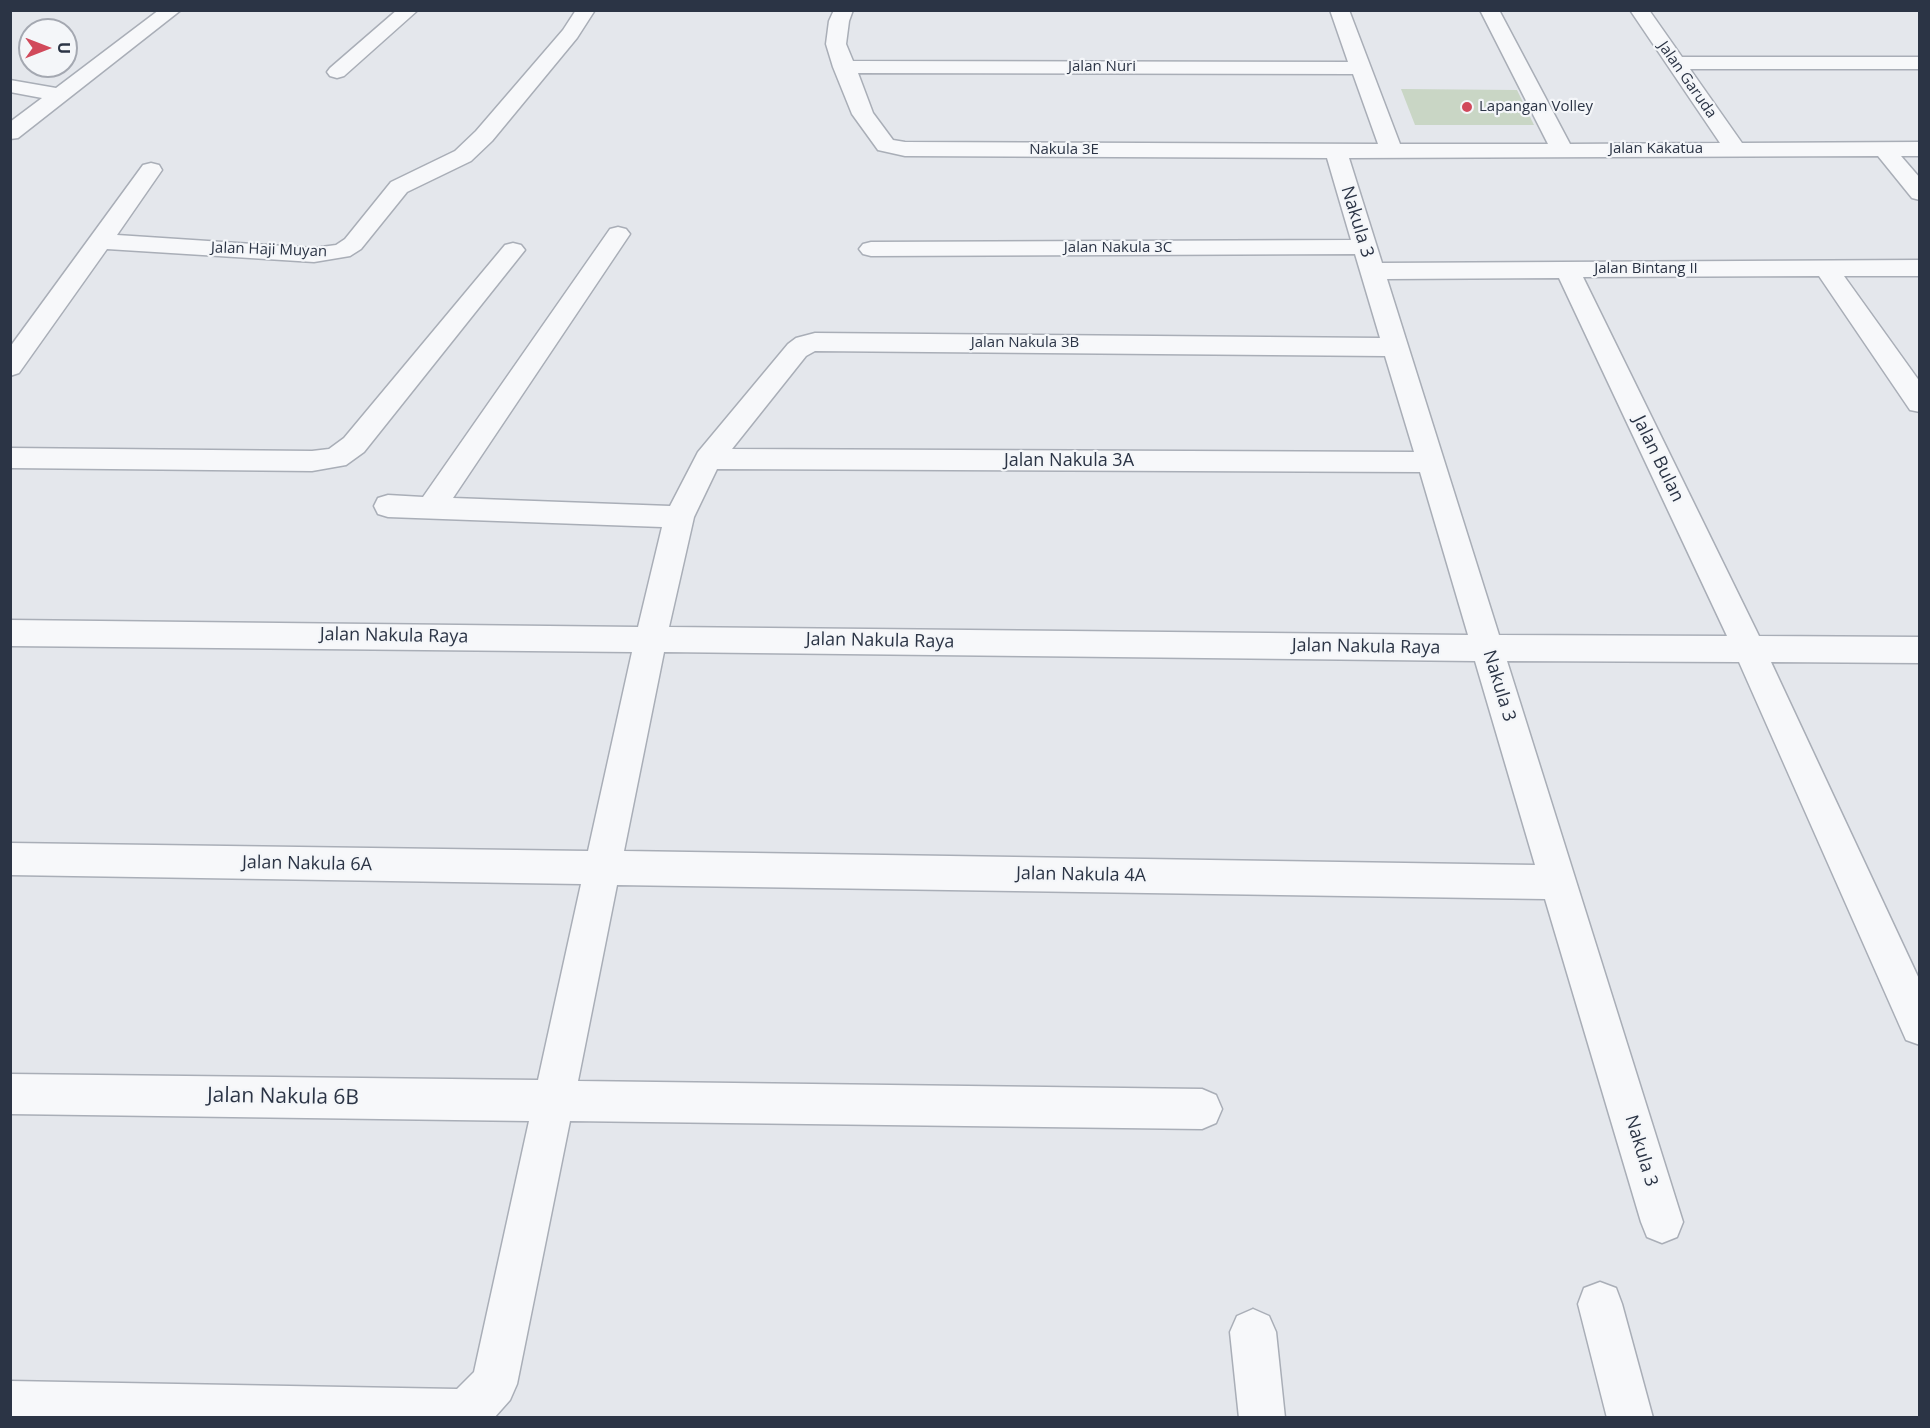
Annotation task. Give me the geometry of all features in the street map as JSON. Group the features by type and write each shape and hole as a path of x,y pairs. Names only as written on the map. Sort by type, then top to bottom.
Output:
{"street":[{"path":"10,133 172,10"},
{"path":"338,72 410,10"},
{"name":"Jalan Haji Muyan","path":"100,241 314,255 342,251 353,244 399,187 463,156 484,136 570,34 586,10"},
{"name":"Nakula 3E","path":"844,10 839,21 836,44 843,67 863,114 886,145 905,149 1392,151"},
{"path":"1339,10 1392,151"},
{"path":"1489,10 1562,150"},
{"name":"Jalan Garuda","path":"1639,10 1735,149"},
{"path":"1675,63 1920,63"},
{"name":"Jalan Nuri","path":"843,67 1361,68"},
{"path":"10,86 58,95"},
{"path":"1884,149 1920,193"},
{"name":"Jalan Kakatua","path":"1392,151 1920,149"},
{"name":"Nakula 3","path":"1336,151 1662,1222"},
{"path":"10,367 151,170"},
{"path":"431,508 618,234"},
{"name":"Jalan Nakula 3C","path":"871,249 1369,259"},
{"path":"10,458 312,461 336,458 354,445 513,250"},
{"name":"Jalan Bintang II","path":"1369,259 1567,269 1920,268"},
{"path":"1826,268 1920,403"},
{"name":"Jalan Bulan","path":"1567,269 1749,649 1918,1017"},
{"name":"Jalan Nakula 3B","path":"10,1404 467,1412 494,1384 651,639 679,518 708,459 797,350 805,344 815,342 1396,346"},
{"name":"Jalan Nakula 3A","path":"708,459 1431,462"},
{"path":"388,506 679,518"},
{"name":"Jalan Nakula Raya","path":"10,633 1487,648 1920,650"},
{"name":"Jalan Nakula 6A","path":"10,859 603,868"},
{"name":"Jalan Nakula 4A","path":"603,868 1559,882"},
{"name":"Jalan Nakula 6B","path":"10,1094 1202,1109"},
{"path":"1600,1304 1630,1418"},
{"path":"1253,1332 1262,1418"}],"green space":[{"name":"Lapangan Volley","path":"1401,89 1517,90 1534,125 1415,125"}],"place":[{"name":"Lapangan Volley","path":"1467,107"}]}
